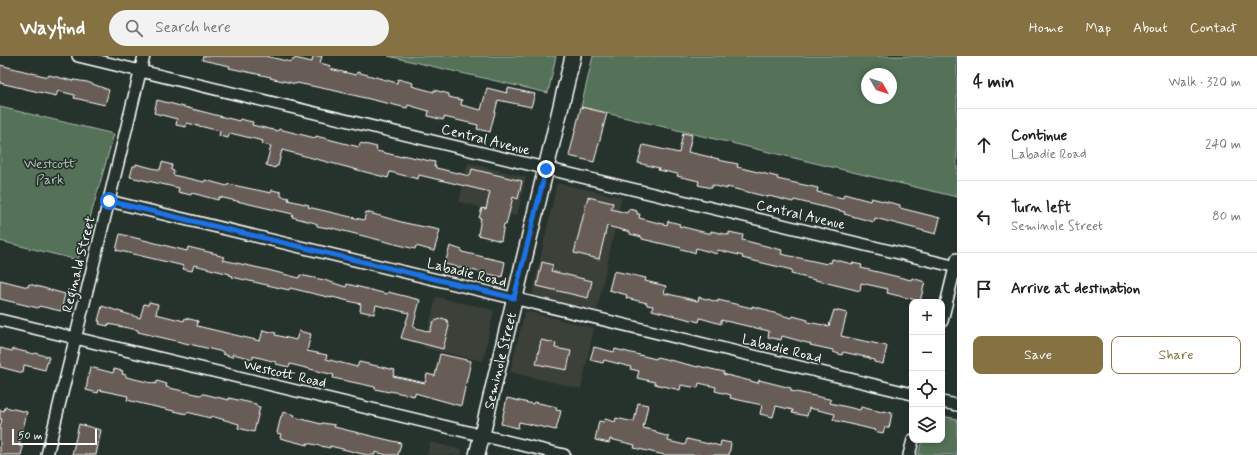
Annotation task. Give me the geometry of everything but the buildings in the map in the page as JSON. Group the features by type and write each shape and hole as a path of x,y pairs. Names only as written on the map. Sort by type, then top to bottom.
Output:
{"street":[{"name":"Central Avenue","path":"78,56 546,169 956,264"},
{"name":"Reginald Street","path":"47,455 144,56"},
{"name":"Seminole Street","path":"477,455 573,56"},
{"name":"Labadie Road","path":"109,201 909,393"},
{"path":"945,309 956,264"},
{"name":"Westcott Road","path":"0,320 564,455"},
{"path":"945,403 957,405"},
{"path":"909,455 912,443"}],"shaded area":[{"path":"468,163 526,177 517,216 459,202"},
{"path":"557,183 622,197 597,310 532,296"},
{"path":"436,297 494,310 483,361 424,348"},
{"path":"525,311 594,328 581,389 510,372"},
{"path":"430,442 463,450 461,455 427,455"}],"green space":[{"path":"388,56 556,56 548,93"},
{"path":"593,56 957,56 957,197 581,107"},
{"name":"Westcott Park","path":"0,107 114,134 78,260 0,241"},
{"path":"945,417 957,419 957,455 918,455 921,443 945,443"}],"route":[{"path":"109,201 514,298 546,169"}]}
